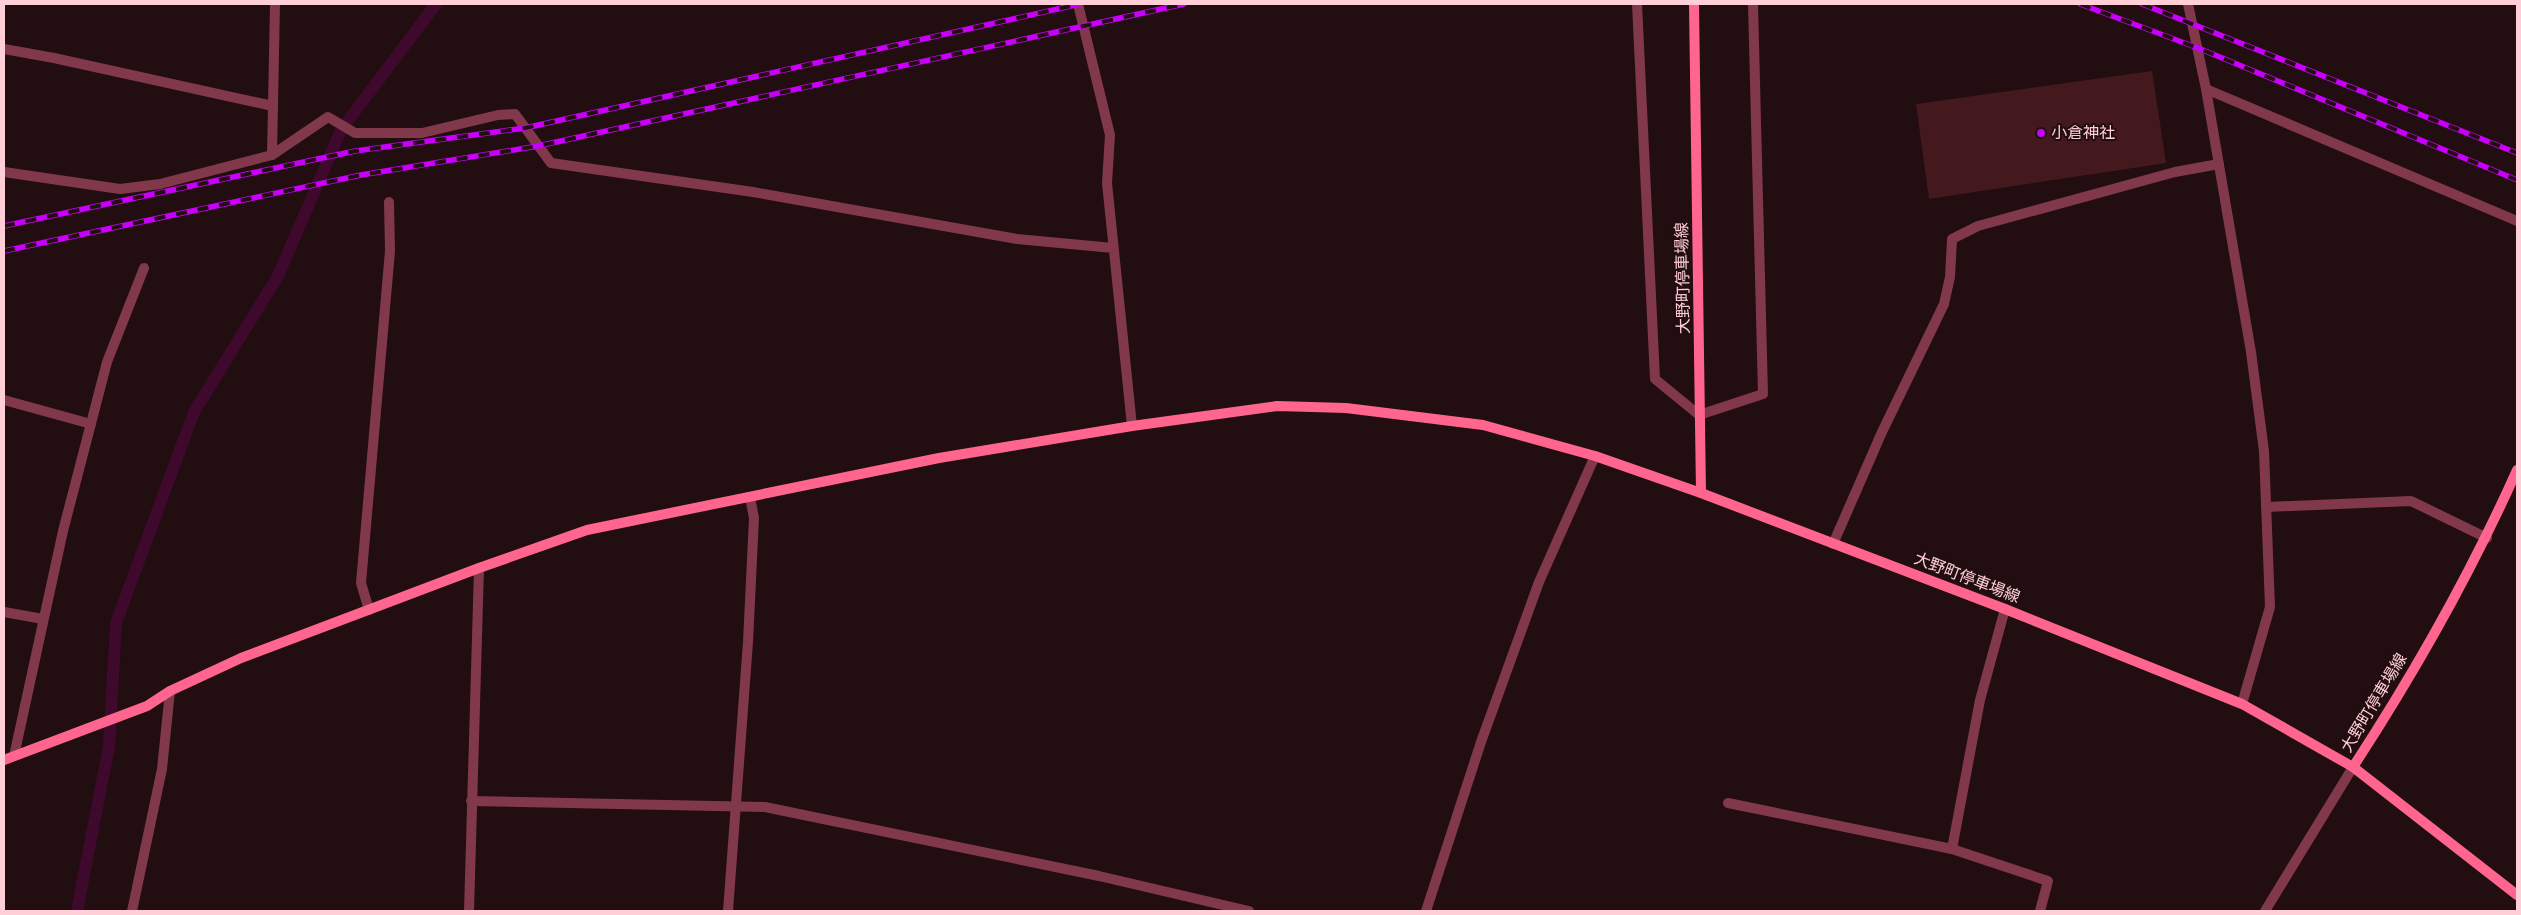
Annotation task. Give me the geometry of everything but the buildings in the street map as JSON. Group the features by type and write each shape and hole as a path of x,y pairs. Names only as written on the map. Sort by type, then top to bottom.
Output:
{"street":[{"path":"272,154 275,4"},
{"path":"1078,4 1110,135 1107,183 1132,426"},
{"path":"1637,4 1655,379 1699,415 1763,394 1753,4"},
{"name":"大野町停車場線","path":"1694,4 1701,493 2005,609 2242,704 2353,767 2390,710 2487,538 2517,470"},
{"path":"2188,4 2206,89 2251,352 2264,451 2270,607 2242,704"},
{"path":"4,49 54,58 273,106"},
{"path":"2206,89 2517,222"},
{"path":"4,172 120,189 160,184 272,154 328,117 355,133 422,133 498,115 515,114 551,163 753,192 1017,239 1113,248"},
{"path":"1833,544 1882,432 1944,304 1950,277 1952,239 1978,226 2175,172 2219,164"},
{"path":"369,610 361,583 390,251 389,202"},
{"path":"9,758 107,362 144,268"},
{"path":"4,400 91,424"},
{"path":"9,758 56,742 147,706 170,691 241,658 479,568 588,530 939,458 1132,426 1277,406 1346,408 1483,425 1595,456 1701,493"},
{"path":"1426,911 1481,742 1539,582 1595,456"},
{"path":"728,911 754,518 750,497"},
{"path":"2266,507 2411,501 2487,538"},
{"path":"469,911 479,568"},
{"path":"1952,849 1980,700 2005,609"},
{"path":"4,612 43,619"},
{"path":"132,911 162,769 170,691"},
{"path":"2265,911 2353,767 2517,895"},
{"path":"471,801 765,807 1100,876 1249,911"},
{"path":"1728,803 1952,849 2048,881 2040,911"}],"waterway":[{"path":"77,911 109,746 116,623 194,412 278,276 341,130 436,4"}],"railway":[{"path":"4,226 355,151 525,128 1080,4"},
{"path":"4,251 361,175 538,146 1184,4"},
{"path":"2080,4 2198,48 2517,180"},
{"path":"2142,4 2517,153"}],"place":[{"name":"小倉神社","path":"2041,133"}]}
